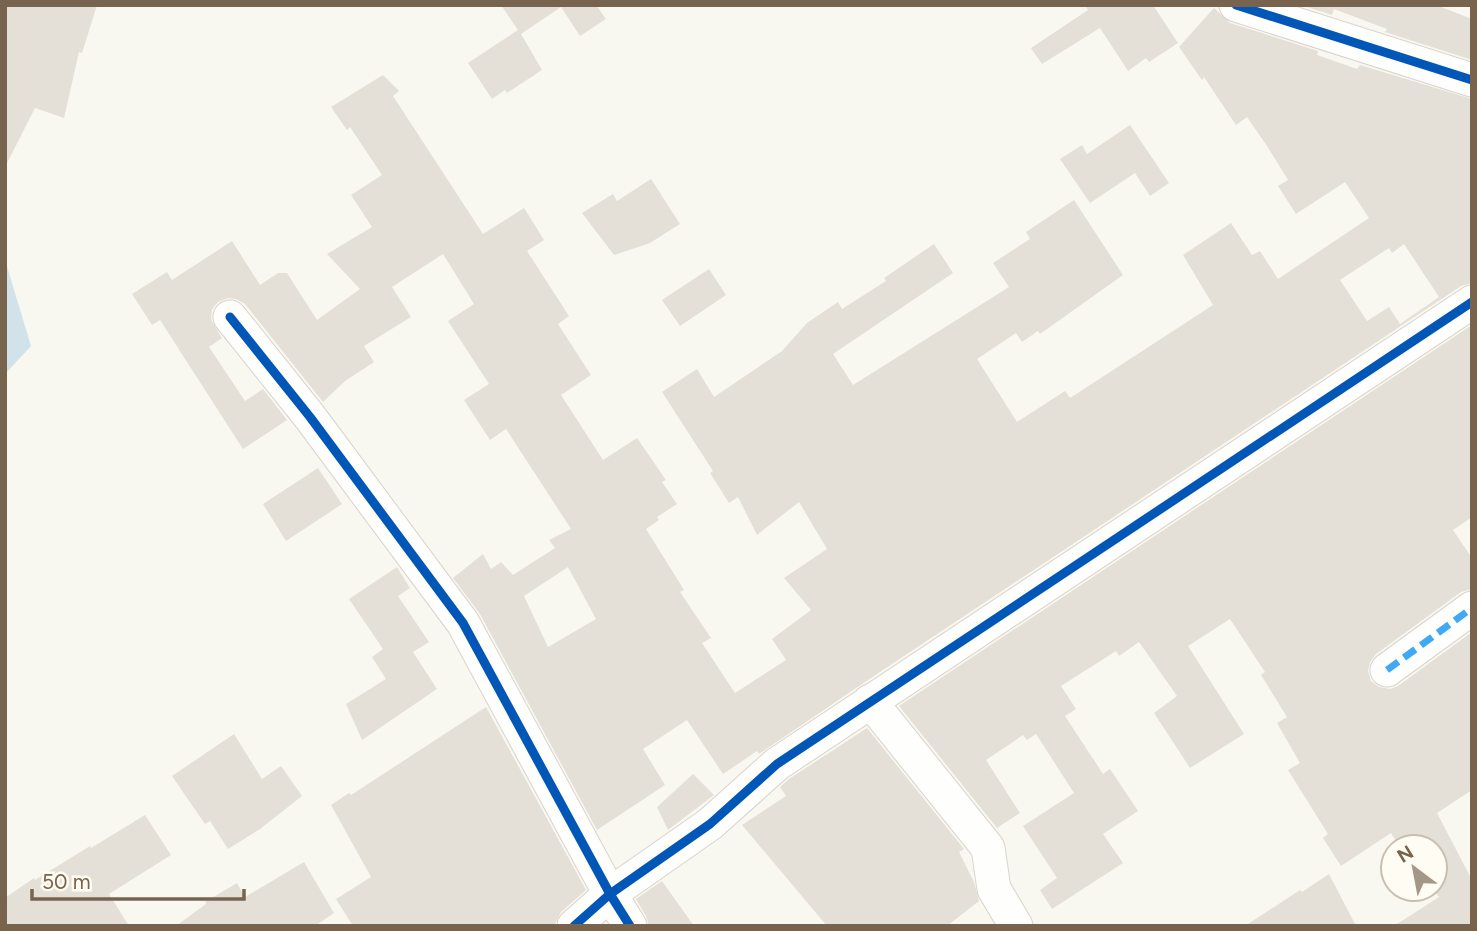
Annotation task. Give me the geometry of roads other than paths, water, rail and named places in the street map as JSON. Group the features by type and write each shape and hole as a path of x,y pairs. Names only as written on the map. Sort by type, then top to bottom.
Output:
{"street":[{"path":"1236,5 1472,80"},
{"path":"574,926 610,894 710,824 777,764 1472,302"},
{"path":"230,317 310,417 463,623 630,926"},
{"path":"1387,670 1472,608"},
{"path":"870,701 988,848 994,889 1016,926"}]}
